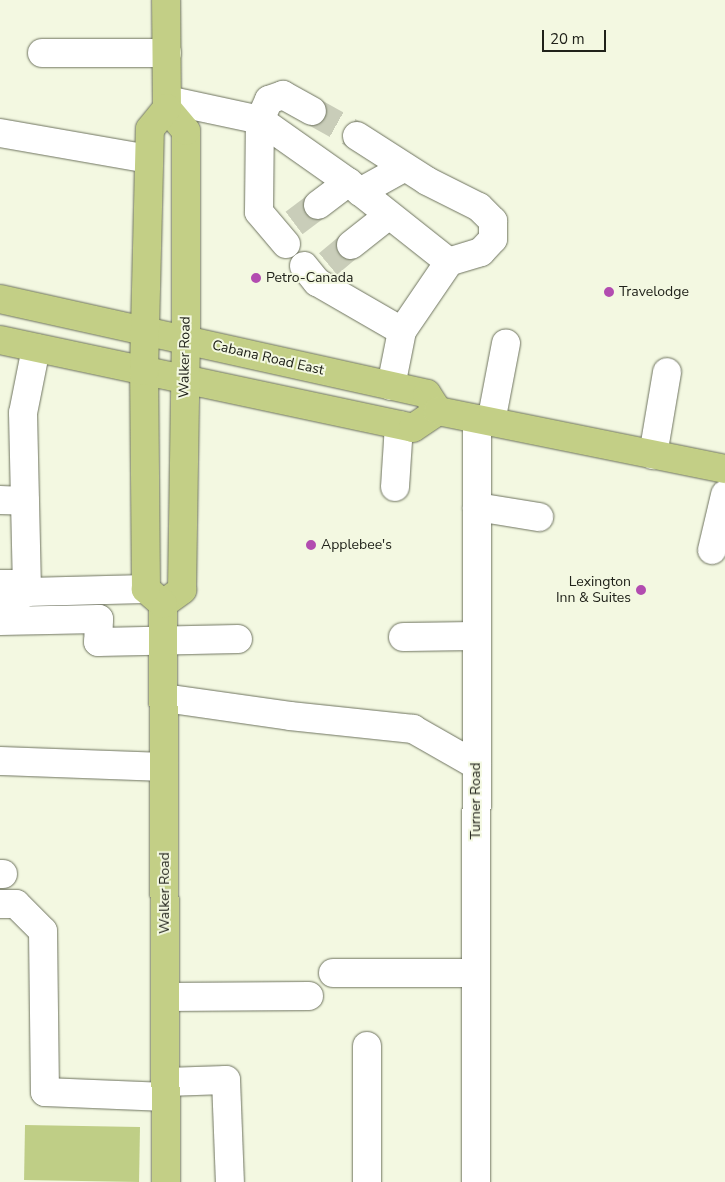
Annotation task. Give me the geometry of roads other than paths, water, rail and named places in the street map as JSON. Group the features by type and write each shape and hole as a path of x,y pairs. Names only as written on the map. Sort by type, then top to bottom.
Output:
{"main road":[{"path":"166,0 167,104"},
{"name":"Walker Road","path":"155,597 182,590 186,339 186,132 167,104 150,129 144,371 155,597 163,639 166,1182"},
{"name":"Cabana Road East","path":"0,299 427,394 438,412"},
{"path":"0,340 413,428 438,412 725,469"}],"street":[{"path":"42,53 167,53"},
{"path":"286,234 259,212 260,120 269,100 283,95 312,112"},
{"path":"167,104 260,120 354,187 449,262"},
{"path":"0,133 149,160"},
{"path":"357,136 405,167 479,207 493,221 493,239 481,252 449,262 402,332 392,386"},
{"path":"318,205 354,187 405,167"},
{"path":"352,245 389,215"},
{"path":"315,269 317,282 402,332"},
{"name":"Turner Road","path":"474,1182 476,766 485,689 476,636 476,507 484,421 506,343"},
{"path":"27,592 12,500 11,412 36,348"},
{"path":"653,455 667,372"},
{"path":"395,487 399,425"},
{"path":"694,462 725,457"},
{"path":"712,550 725,495"},
{"path":"476,507 539,517"},
{"path":"0,584 18,584 27,592"},
{"path":"0,599 15,599 27,592 155,597"},
{"path":"0,620 98,618 98,642 163,639 238,639"},
{"path":"403,637 476,636"},
{"path":"164,698 290,716 413,729 476,766"},
{"path":"0,761 164,767"},
{"path":"0,904 16,904 43,931 45,1092 166,1089 226,1080 230,1182"},
{"path":"333,974 476,973"},
{"path":"165,997 309,996"},
{"path":"367,1046 367,1182"}],"tunnel":[{"path":"312,111 357,136"},
{"path":"294,223 318,205"},
{"path":"328,264 351,245"}],"place":[{"name":"Petro-Canada","path":"256,278"},
{"name":"Travelodge","path":"609,292"},
{"name":"Applebee's","path":"311,545"},
{"name":"Lexington Inn & Suites","path":"641,590"}]}
